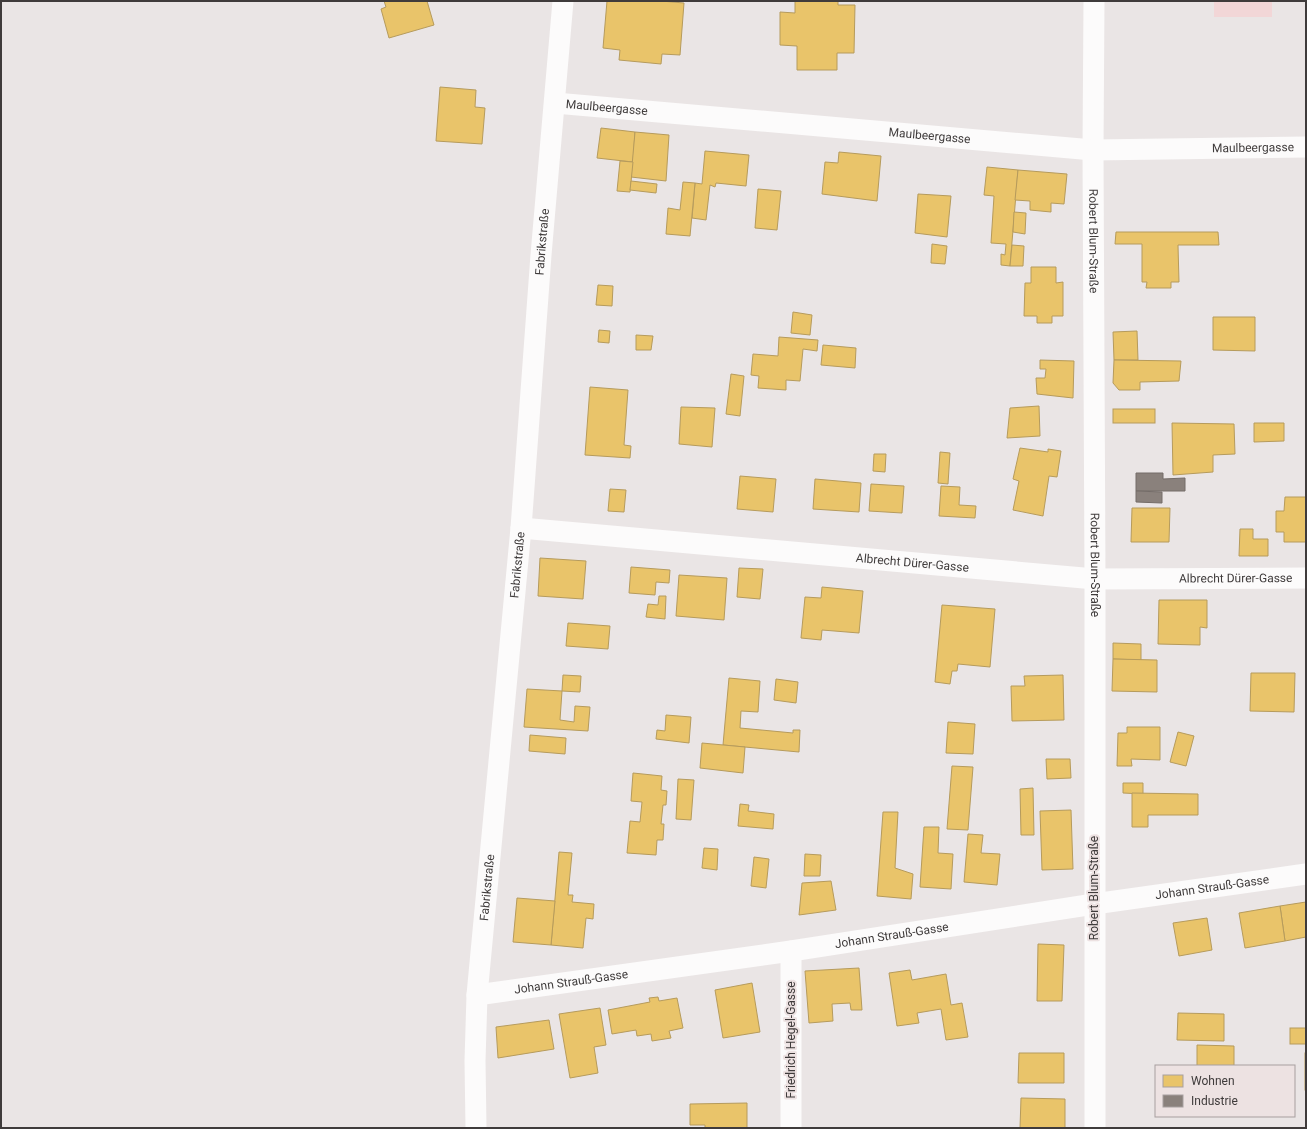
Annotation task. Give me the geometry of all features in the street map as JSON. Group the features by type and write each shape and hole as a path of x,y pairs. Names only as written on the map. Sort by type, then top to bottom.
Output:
{"street":[{"name":"Fabrikstraße","path":"476,1128 475,1061 477,995 521,528 541,256 563,1"},
{"name":"Robert Blum-Straße","path":"1094,1 1095,1128"},
{"name":"Maulbeergasse","path":"555,103 1093,150 1306,147"},
{"name":"Albrecht Dürer-Gasse","path":"521,528 1095,579 1306,578"},
{"name":"Johann Strauß-Gasse","path":"477,995 791,951 1094,904 1306,874"},
{"name":"Friedrich Hegel-Gasse","path":"791,951 791,1128"}],"shaded area":[{"path":"1214,1 1272,1 1272,17 1214,17"}],"building: Wohnen":[{"path":"384,1 427,1 434,25 389,38 381,9 386,7"},
{"path":"607,1 661,1 684,3 680,55 662,54 661,64 619,60 620,50 603,48"},
{"path":"795,1 838,1 838,5 855,5 854,53 837,53 837,70 797,70 797,46 780,45 780,12 795,13"},
{"path":"440,87 476,90 475,107 485,108 482,144 436,141"},
{"path":"601,128 635,132 633,162 597,158"},
{"path":"635,132 669,135 666,181 631,177"},
{"path":"705,151 749,155 746,186 716,183 715,187 710,185 706,220 692,218 695,183 702,184"},
{"path":"839,152 881,156 877,201 822,194 825,162 838,163"},
{"path":"620,161 633,162 630,192 617,191"},
{"path":"987,167 1018,170 1010,266 1001,265 1001,254 1005,255 1006,244 991,243 994,196 984,195"},
{"path":"1018,170 1067,174 1064,204 1051,203 1051,212 1030,210 1030,201 1015,200"},
{"path":"631,181 657,184 656,193 630,190"},
{"path":"683,182 695,183 690,236 666,234 668,208 680,210"},
{"path":"758,189 781,191 777,230 755,228"},
{"path":"918,194 951,196 947,237 915,233"},
{"path":"1014,212 1026,213 1025,234 1013,232"},
{"path":"1116,232 1218,232 1219,245 1178,245 1179,282 1171,282 1171,288 1146,288 1147,282 1142,282 1142,244 1115,244"},
{"path":"932,244 947,246 945,264 931,263"},
{"path":"1012,245 1024,246 1023,266 1010,266"},
{"path":"1031,267 1056,267 1056,283 1063,282 1063,316 1052,316 1052,323 1037,323 1037,316 1024,316 1025,283 1031,283"},
{"path":"598,285 613,286 612,306 596,305"},
{"path":"793,312 812,315 810,335 791,333"},
{"path":"1213,317 1255,317 1255,351 1213,350"},
{"path":"599,330 610,331 609,343 598,342"},
{"path":"1137,331 1138,360 1114,360 1113,332"},
{"path":"636,335 653,336 651,350 636,350"},
{"path":"779,337 818,340 817,351 803,349 800,381 786,380 786,390 758,388 759,376 751,375 753,354 778,356"},
{"path":"823,345 856,348 855,368 821,365"},
{"path":"1040,360 1074,361 1073,398 1037,394 1036,378 1045,378 1046,369 1040,369"},
{"path":"1114,360 1181,361 1179,381 1140,382 1140,390 1119,390 1113,383"},
{"path":"731,374 744,376 740,416 726,414"},
{"path":"590,387 628,390 624,445 631,446 630,458 585,455"},
{"path":"1039,406 1040,436 1007,438 1010,408"},
{"path":"681,407 715,408 712,447 679,444"},
{"path":"1113,409 1155,409 1155,423 1113,423"},
{"path":"1172,423 1234,424 1235,454 1213,455 1213,472 1173,475"},
{"path":"1254,423 1284,423 1284,441 1254,442"},
{"path":"1020,448 1048,452 1048,449 1061,451 1057,477 1049,476 1043,516 1013,510 1019,481 1013,479"},
{"path":"940,452 950,453 948,484 938,483"},
{"path":"874,454 886,454 885,472 873,471"},
{"path":"740,476 776,479 773,512 737,509"},
{"path":"815,479 861,483 859,512 813,509"},
{"path":"871,484 904,486 902,513 869,511"},
{"path":"941,486 960,487 959,505 976,506 975,518 939,516"},
{"path":"610,489 626,490 624,512 608,511"},
{"path":"1285,497 1306,497 1306,542 1284,542 1284,532 1276,532 1276,511 1284,511"},
{"path":"1132,508 1170,508 1169,542 1131,542"},
{"path":"1240,529 1253,529 1253,539 1268,539 1268,556 1239,556"},
{"path":"540,558 586,561 583,599 538,596"},
{"path":"631,567 670,570 669,583 656,582 655,595 629,593"},
{"path":"739,568 763,569 760,599 737,597"},
{"path":"679,575 727,578 724,620 676,616"},
{"path":"822,587 863,591 859,633 822,630 821,640 801,638 805,597 821,598"},
{"path":"659,596 666,596 665,619 646,617 648,604 658,605"},
{"path":"1159,600 1207,600 1207,628 1200,627 1200,645 1158,644"},
{"path":"942,605 995,609 990,667 958,664 957,671 952,671 950,684 935,682"},
{"path":"568,623 610,626 608,649 566,646"},
{"path":"1113,643 1141,644 1141,660 1113,659"},
{"path":"1113,659 1157,660 1157,692 1112,691"},
{"path":"1251,673 1295,673 1294,712 1250,711"},
{"path":"563,675 581,676 580,692 562,691"},
{"path":"1063,675 1064,720 1012,721 1011,686 1025,686 1024,676"},
{"path":"729,678 760,681 758,712 741,711 740,728 793,733 793,730 800,730 799,752 723,745"},
{"path":"776,679 798,682 796,703 774,700"},
{"path":"527,689 562,691 560,720 574,722 575,706 590,707 588,731 524,727"},
{"path":"666,715 691,717 689,743 656,739 657,730 665,731"},
{"path":"948,722 975,724 973,754 946,753"},
{"path":"1127,727 1160,727 1160,760 1131,759 1132,766 1117,766 1118,733 1127,733"},
{"path":"1178,732 1194,736 1186,766 1170,762"},
{"path":"530,735 566,738 565,754 529,751"},
{"path":"702,743 745,747 743,773 700,768"},
{"path":"1046,759 1070,759 1071,778 1047,779"},
{"path":"952,766 973,767 968,830 947,829"},
{"path":"633,773 662,776 661,790 667,791 666,805 663,805 661,824 664,824 663,840 657,840 656,855 627,853 630,821 640,822 642,802 631,801"},
{"path":"678,779 694,780 691,820 676,819"},
{"path":"1123,783 1143,783 1143,794 1123,793"},
{"path":"1033,788 1034,835 1021,835 1020,789"},
{"path":"1132,793 1198,794 1198,815 1148,815 1148,827 1132,827"},
{"path":"740,804 749,805 748,811 774,814 773,829 738,826"},
{"path":"1071,810 1073,869 1042,870 1040,811"},
{"path":"883,812 898,812 895,868 913,874 911,899 877,896"},
{"path":"924,827 939,827 938,853 953,854 951,889 920,887"},
{"path":"968,834 983,835 981,853 1000,854 997,885 964,882"},
{"path":"704,848 718,849 717,870 702,868"},
{"path":"559,852 572,853 568,895 573,895 572,902 594,904 593,919 586,918 583,948 551,945"},
{"path":"805,854 821,855 820,876 804,876"},
{"path":"754,857 769,859 766,888 751,886"},
{"path":"831,881 836,910 799,915 802,883"},
{"path":"517,898 555,901 551,945 513,942"},
{"path":"1306,902 1306,937 1285,941 1280,906"},
{"path":"1280,906 1285,941 1245,948 1239,913"},
{"path":"1207,918 1212,950 1179,956 1173,923"},
{"path":"1038,944 1064,945 1062,1001 1037,1001"},
{"path":"859,968 862,1010 851,1010 850,1003 832,1004 833,1021 809,1023 805,971"},
{"path":"910,970 912,980 946,974 951,1005 962,1003 968,1037 946,1040 941,1009 917,1013 919,1023 897,1026 889,973"},
{"path":"752,983 760,1032 723,1038 715,990"},
{"path":"658,997 659,1001 677,998 683,1028 669,1031 671,1038 652,1041 651,1034 637,1036 636,1030 612,1034 608,1010 650,1002 649,998"},
{"path":"600,1008 606,1045 594,1047 598,1073 570,1078 559,1014"},
{"path":"1178,1013 1224,1014 1224,1041 1177,1040"},
{"path":"549,1020 554,1049 498,1058 496,1027"},
{"path":"1290,1028 1306,1028 1306,1044 1290,1044"},
{"path":"1197,1045 1234,1046 1234,1065 1197,1065"},
{"path":"1019,1053 1064,1053 1064,1083 1018,1083"},
{"path":"1306,1053 1306,1090 1305,1090"},
{"path":"1021,1098 1065,1099 1065,1128 1020,1128"},
{"path":"747,1103 747,1128 705,1128 705,1125 690,1125 690,1104"}],"building: Industrie":[{"path":"1136,473 1163,473 1163,479 1185,478 1185,491 1136,491"},
{"path":"1136,491 1162,492 1162,503 1136,502"}]}
